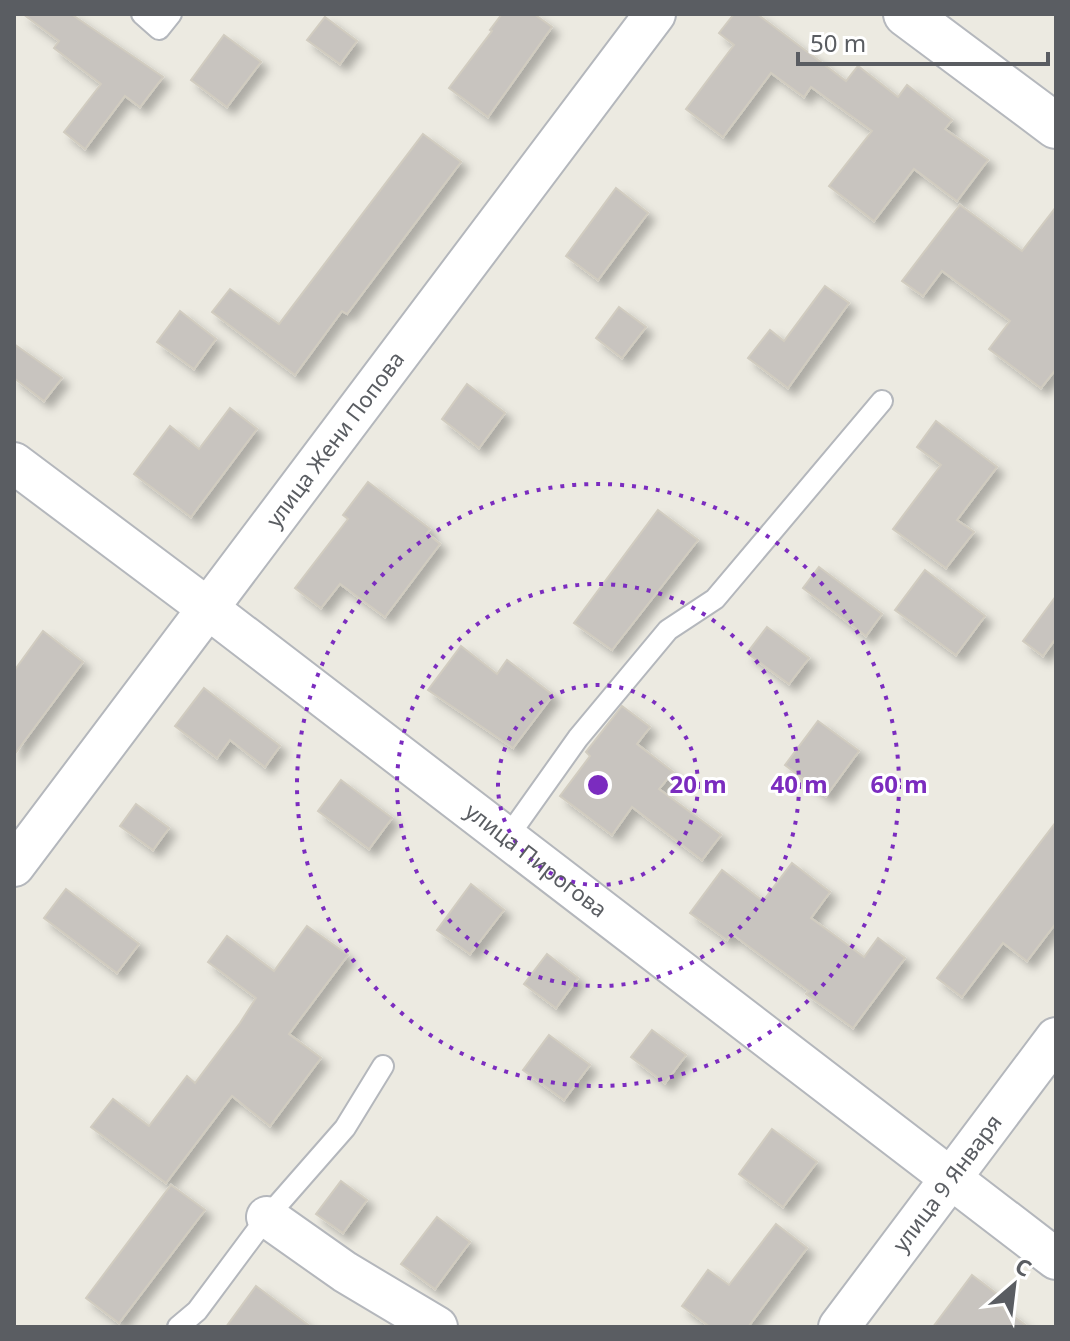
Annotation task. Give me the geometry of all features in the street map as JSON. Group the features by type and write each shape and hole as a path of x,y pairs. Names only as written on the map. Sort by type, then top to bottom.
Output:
{"main road":[{"path":"906,14 1056,126"}],"street":[{"name":"улица Жени Попова","path":"14,866 655,14"},
{"name":"улица Пирогова","path":"14,463 1056,1259"},
{"name":"улица 9 Января","path":"839,1327 1056,1038"},
{"path":"267,1217 345,1272 437,1327"}],"lane":[{"path":"142,14 159,29 171,14"},
{"path":"507,838 578,738 668,630 715,599 882,401"},
{"path":"178,1327 197,1311 267,1217 345,1128 383,1066"}],"building":[{"path":"23,14 71,14 163,77 140,107 125,96 85,149 64,132 101,84 54,48 59,41"},
{"path":"502,14 534,14 552,27 488,117 449,88"},
{"path":"734,14 757,14 846,81 858,66 898,97 907,85 952,120 945,129 988,160 957,201 914,169 874,221 829,186 872,131 811,87 804,97 771,73 723,137 686,109 734,45 719,33"},
{"path":"325,17 357,41 340,64 307,40"},
{"path":"224,35 261,62 227,107 191,80"},
{"path":"423,134 461,162 347,314 342,311 295,375 212,312 230,289 279,324"},
{"path":"616,188 648,213 598,280 566,256"},
{"path":"960,205 1022,251 1056,207 1056,369 1041,388 989,349 1010,321 942,271 923,296 902,281"},
{"path":"825,286 849,303 788,388 748,358 770,330 784,341"},
{"path":"619,307 646,327 622,358 596,338"},
{"path":"180,311 216,339 194,369 157,342"},
{"path":"14,344 62,378 44,401 14,378"},
{"path":"467,384 505,413 479,448 442,419"},
{"path":"230,408 257,429 191,517 134,474 170,426 199,449"},
{"path":"936,421 997,467 957,520 974,532 946,568 893,529 941,465 917,447"},
{"path":"368,482 430,529 427,533 440,544 385,617 340,584 321,608 295,588 348,519 343,515"},
{"path":"658,510 698,540 612,650 574,623"},
{"path":"819,567 882,614 866,636 803,588"},
{"path":"925,570 985,616 956,655 895,610"},
{"path":"1056,596 1056,638 1043,656 1023,641"},
{"path":"767,627 809,658 789,684 747,653"},
{"path":"43,631 83,662 14,755 14,671"},
{"path":"461,646 497,674 507,660 553,695 513,748 428,690"},
{"path":"204,688 280,746 265,767 230,740 217,758 175,726"},
{"path":"622,706 650,727 637,744 673,772 659,789 721,835 702,860 632,807 612,835 560,796 590,756 586,752"},
{"path":"818,721 859,751 826,796 785,765"},
{"path":"341,780 392,818 369,849 318,811"},
{"path":"136,804 169,828 153,850 120,826"},
{"path":"1056,822 1056,923 1027,961 1003,943 962,997 937,978"},
{"path":"792,863 830,892 811,918 864,957 878,938 905,958 853,1028 732,934 727,940 690,913 722,870 763,901"},
{"path":"471,884 504,910 470,954 437,930"},
{"path":"66,889 139,944 117,973 44,918"},
{"path":"307,926 348,955 289,1034 321,1058 270,1126 232,1096 166,1183 91,1127 113,1099 149,1126 187,1076 195,1083 240,1023 256,998 208,962 227,936 274,971"},
{"path":"547,954 578,978 556,1008 524,984"},
{"path":"652,1030 686,1055 665,1083 631,1057"},
{"path":"549,1035 590,1065 564,1100 523,1070"},
{"path":"772,1129 817,1162 783,1207 739,1174"},
{"path":"341,1181 367,1200 343,1233 316,1214"},
{"path":"171,1185 205,1210 119,1323 86,1298"},
{"path":"437,1217 470,1242 435,1289 401,1264"},
{"path":"776,1224 807,1248 748,1327 710,1327 682,1306 708,1270 729,1285"},
{"path":"972,1275 1001,1297 996,1303 1028,1327 933,1327"},
{"path":"256,1286 311,1327 226,1327"}]}
